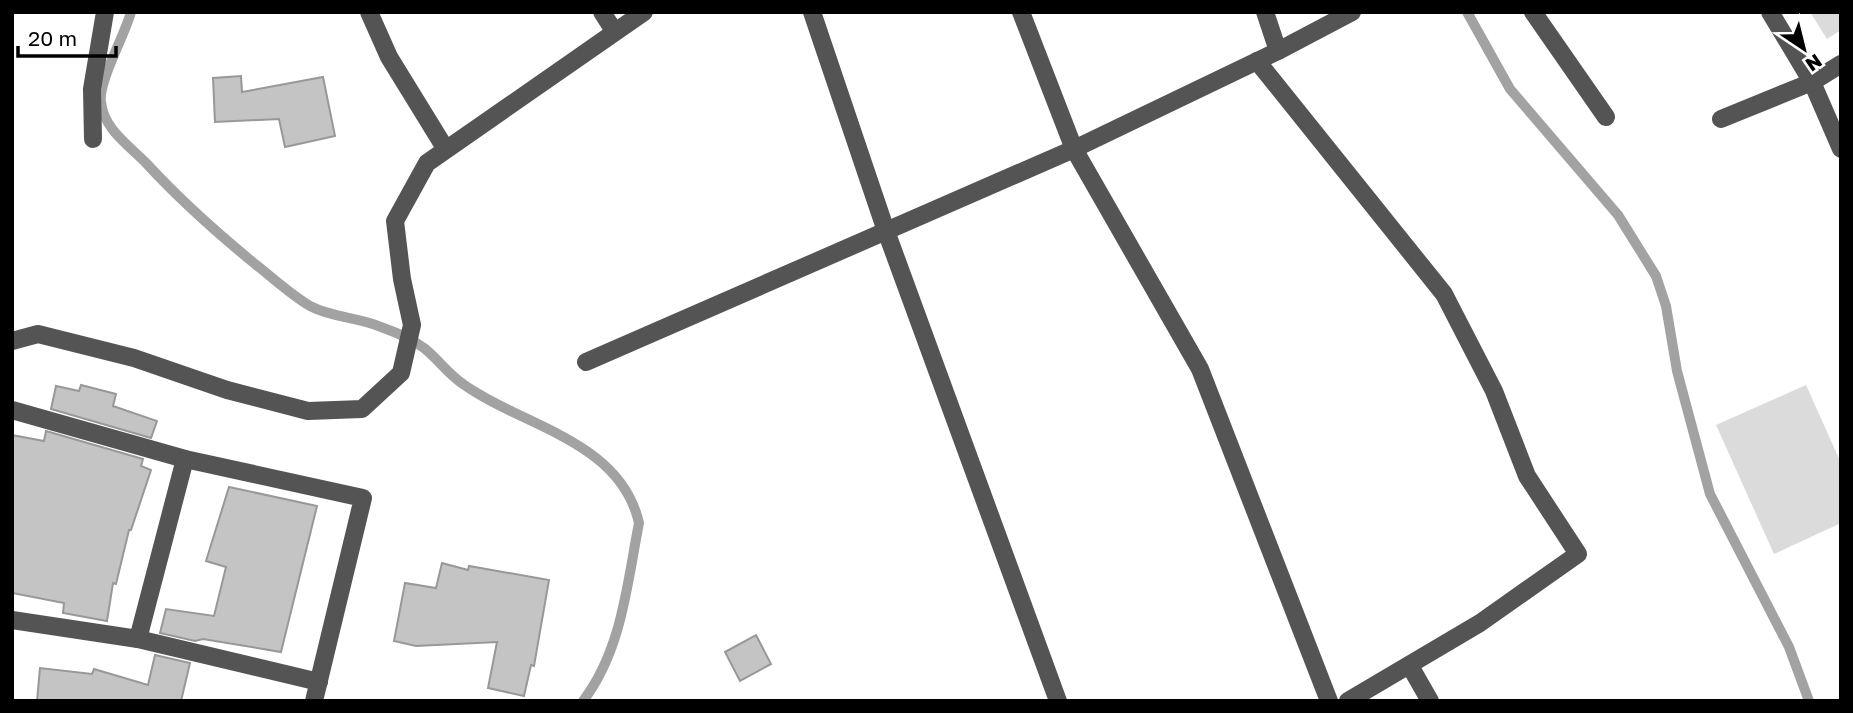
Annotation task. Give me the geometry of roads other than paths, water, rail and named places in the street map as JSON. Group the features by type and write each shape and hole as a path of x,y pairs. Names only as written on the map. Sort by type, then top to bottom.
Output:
{"street":[{"path":"93,139 92,89 105,12"},
{"path":"369,12 389,57 445,148"},
{"path":"603,12 614,31"},
{"path":"12,341 38,334 134,358 227,390 308,411 362,409 401,373 412,325 402,279 395,221 427,163 644,12"},
{"path":"812,12 886,231 1058,701"},
{"path":"1021,12 1074,149 1200,369 1329,701"},
{"path":"1265,12 1278,51"},
{"path":"586,362 1074,149 1258,61 1352,12"},
{"path":"1533,12 1606,117"},
{"path":"1770,12 1812,82 1841,149"},
{"path":"1258,61 1444,294 1494,391 1527,476 1578,554 1480,623 1348,701"},
{"path":"1721,119 1812,82 1841,64"},
{"path":"12,410 185,459 363,498 313,701"},
{"path":"138,639 185,459"},
{"path":"12,620 138,639 319,682"},
{"path":"1410,666 1430,701"}],"waterway":[{"path":"131,12 101,93 103,112 118,136 186,203 303,302 328,313 398,333 414,342 429,352 463,384 591,454 612,472 628,495 639,523 621,616 607,660 583,701"},
{"path":"1467,12 1510,89 1618,215 1656,276 1666,306 1677,371 1710,494 1789,647 1809,701"}]}
